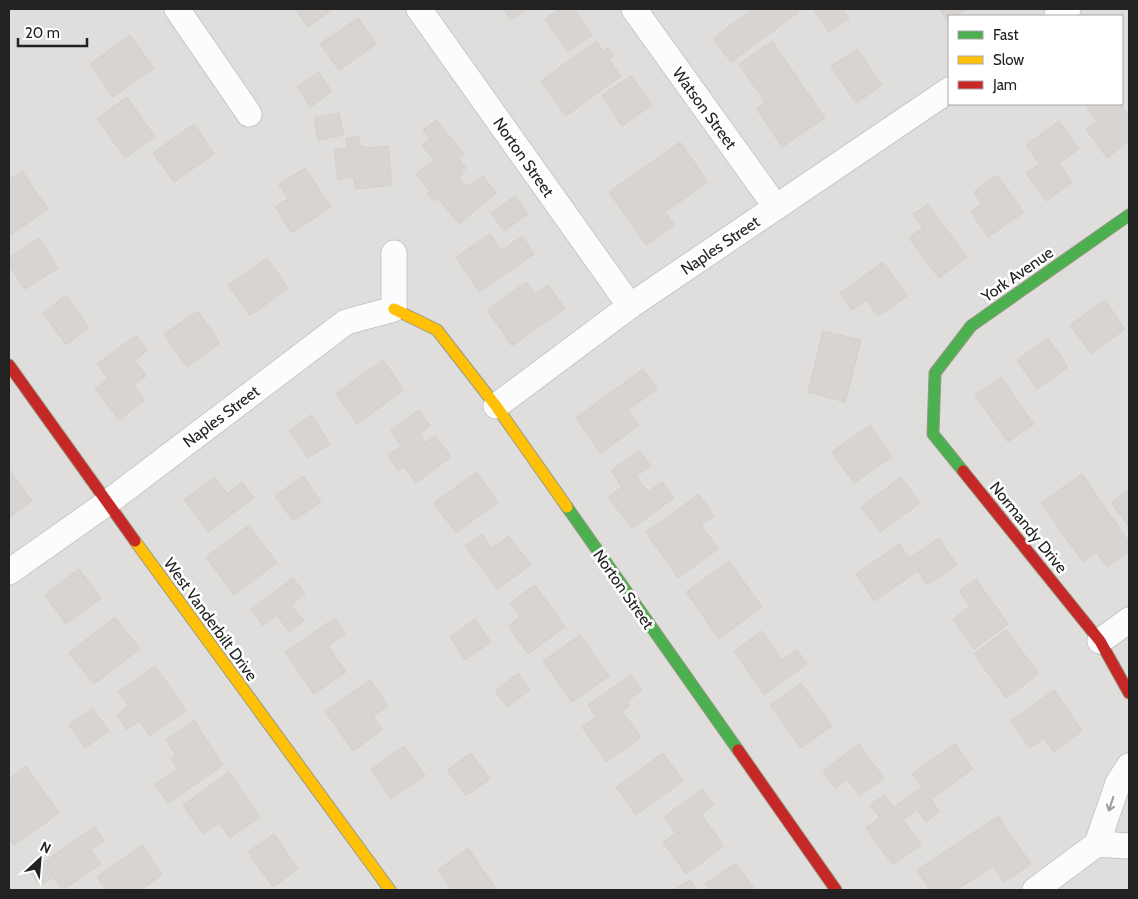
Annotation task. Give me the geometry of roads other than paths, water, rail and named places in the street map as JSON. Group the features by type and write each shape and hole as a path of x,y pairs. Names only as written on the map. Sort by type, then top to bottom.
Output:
{"street":[{"path":"176,9 250,114"},
{"name":"Norton Street","path":"419,9 630,306"},
{"name":"Watson Street","path":"634,9 776,207"},
{"name":"Naples Street","path":"496,406 630,306 948,91"},
{"name":"York Avenue","path":"935,373 971,326 1129,215"},
{"path":"394,253 394,309"},
{"name":"Norton Street","path":"394,309 437,330 496,406 836,890"},
{"name":"Naples Street","path":"9,572 107,503 346,322 394,309"},
{"name":"West Vanderbilt Drive","path":"9,365 107,503 390,890"},
{"name":"Normandy Drive","path":"935,373 933,434 1100,641 1129,693"},
{"path":"1100,641 1129,620"},
{"path":"1035,890 1097,844 1118,783 1129,766"},
{"path":"1097,844 1129,846"}]}
